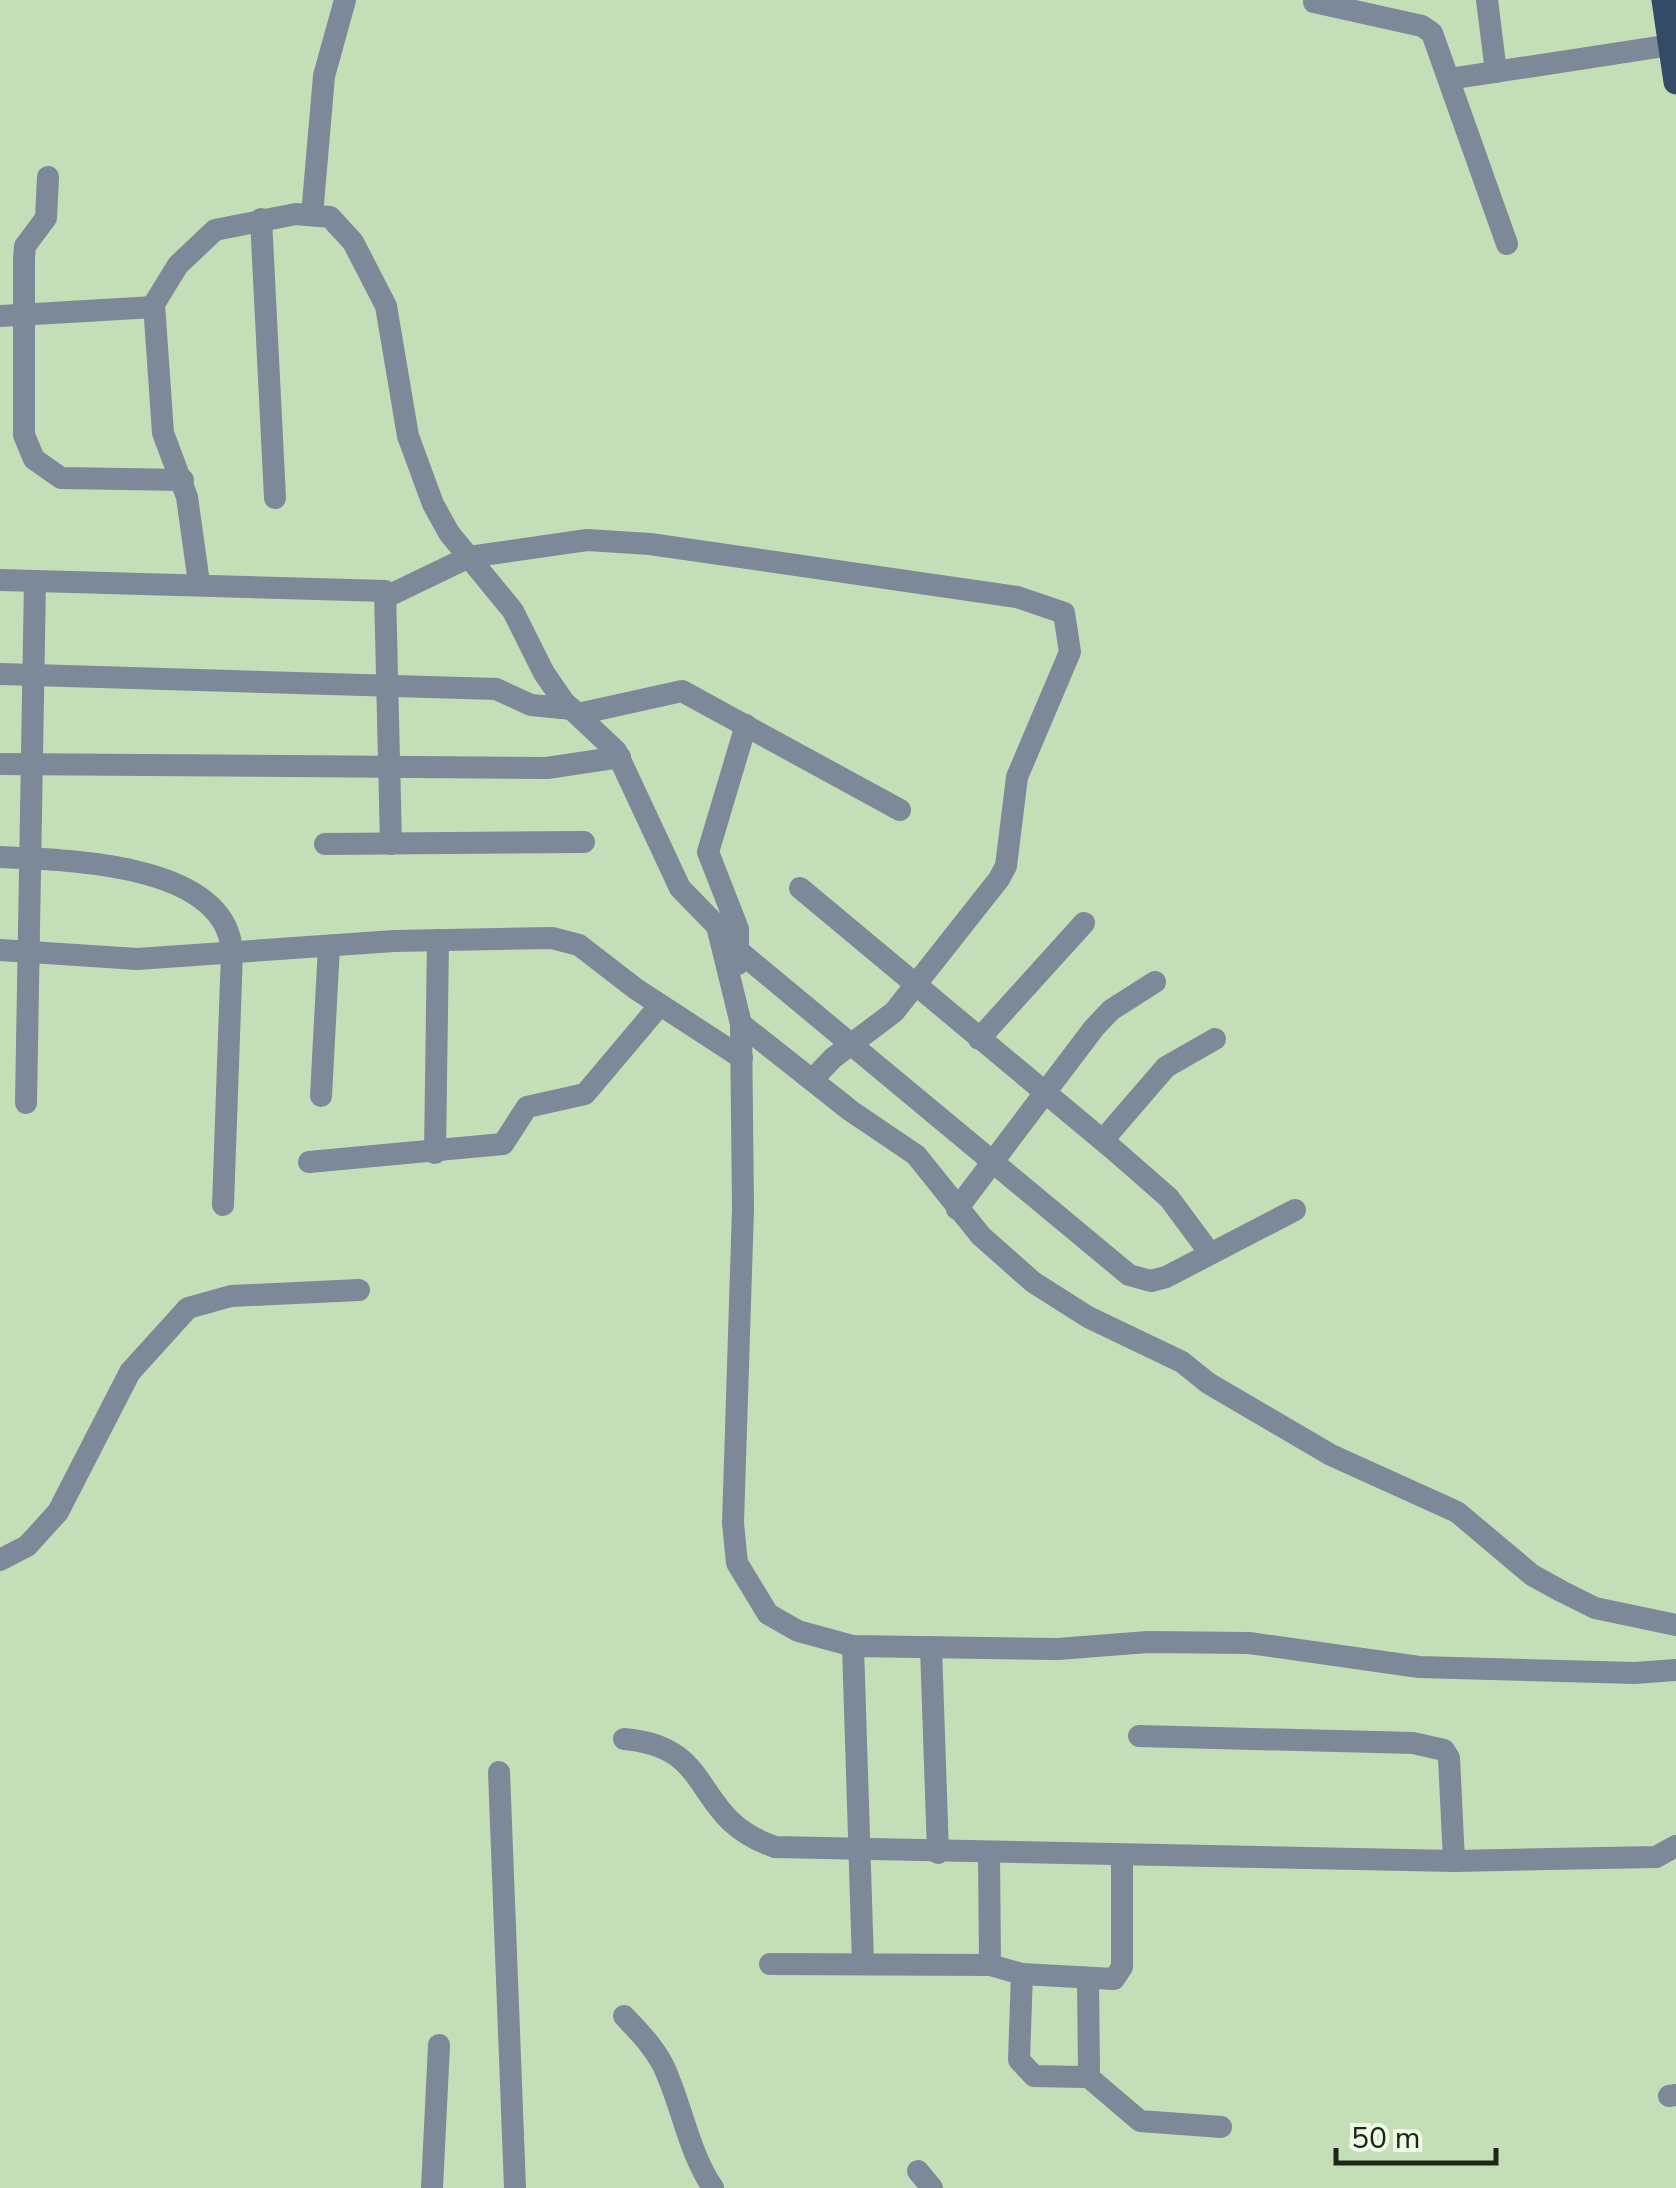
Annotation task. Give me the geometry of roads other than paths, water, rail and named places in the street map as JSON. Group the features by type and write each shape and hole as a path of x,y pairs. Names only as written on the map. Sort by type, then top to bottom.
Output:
{"main road":[{"path":"1664,0 1676,82"}],"street":[{"path":"312,216 326,61 345,0"},
{"path":"1487,0 1496,72"},
{"path":"1314,2 1422,26 1438,45 1506,244"},
{"path":"1449,79 1671,45"},
{"path":"48,177 44,224 25,246 12,315 24,435 34,459 61,478 183,480"},
{"path":"199,583 183,480 164,433 154,308 170,274 215,230 260,220 330,217 353,242 386,306 401,404 418,471 448,533 513,611 544,673 620,757 680,888 717,926 742,1024 744,1209 734,1523 737,1563 768,1614 798,1631 853,1646 1058,1649 1148,1642 1249,1644 1418,1667 1635,1674 1676,1670"},
{"path":"260,220 275,498"},
{"path":"12,315 154,308"},
{"path":"388,596 469,557 560,540 650,544 1017,597 1064,613 1070,652 1017,776 1006,866 981,906 894,1012 848,1046 812,1080"},
{"path":"0,580 379,589 388,596"},
{"path":"26,1103 36,581"},
{"path":"388,596 392,844"},
{"path":"0,674 496,689 531,705 575,711 672,690 746,725 900,810"},
{"path":"732,987 740,952 738,928 708,852 746,725"},
{"path":"0,764 547,768 620,757"},
{"path":"325,844 584,842"},
{"path":"0,857 143,871 188,890 223,920 231,933 232,952 223,1205"},
{"path":"800,888 914,988 1169,1198 1210,1252"},
{"path":"979,1039 1084,923"},
{"path":"0,950 137,959 438,940 566,940 742,1058"},
{"path":"434,1153 438,940"},
{"path":"321,1096 329,946"},
{"path":"740,952 848,1046 1140,1280 1166,1277 1295,1210"},
{"path":"958,1209 1111,1010 1155,982"},
{"path":"309,1162 496,1147 510,1137 528,1107 585,1094 660,1005"},
{"path":"742,1024 916,1155 958,1209 1033,1282 1088,1318 1182,1362 1208,1383 1331,1455 1457,1512 1486,1532 1532,1575 1561,1591 1595,1608 1676,1626"},
{"path":"1103,1140 1166,1068 1215,1039"},
{"path":"0,1560 27,1546 58,1512 130,1372 188,1308 231,1296 359,1290"},
{"path":"853,1646 863,1963"},
{"path":"932,1647 938,1853"},
{"path":"1138,1736 1413,1743 1444,1750 1450,1758 1454,1861"},
{"path":"624,1739 656,1742 676,1752 689,1763 709,1800 735,1830 775,1847 1454,1861 1656,1857 1668,1854 1676,1846"},
{"path":"499,1772 515,2188"},
{"path":"989,1853 990,1965"},
{"path":"770,1964 990,1965 1022,1974 1114,1980 1122,1968 1122,1855"},
{"path":"1022,1974 1022,2066 1034,2076 1086,2075 1140,2121 1221,2127"},
{"path":"1086,2075 1090,2066 1088,1980"},
{"path":"624,2016 652,2046 664,2068 705,2182"},
{"path":"432,2188 440,2045"}]}
